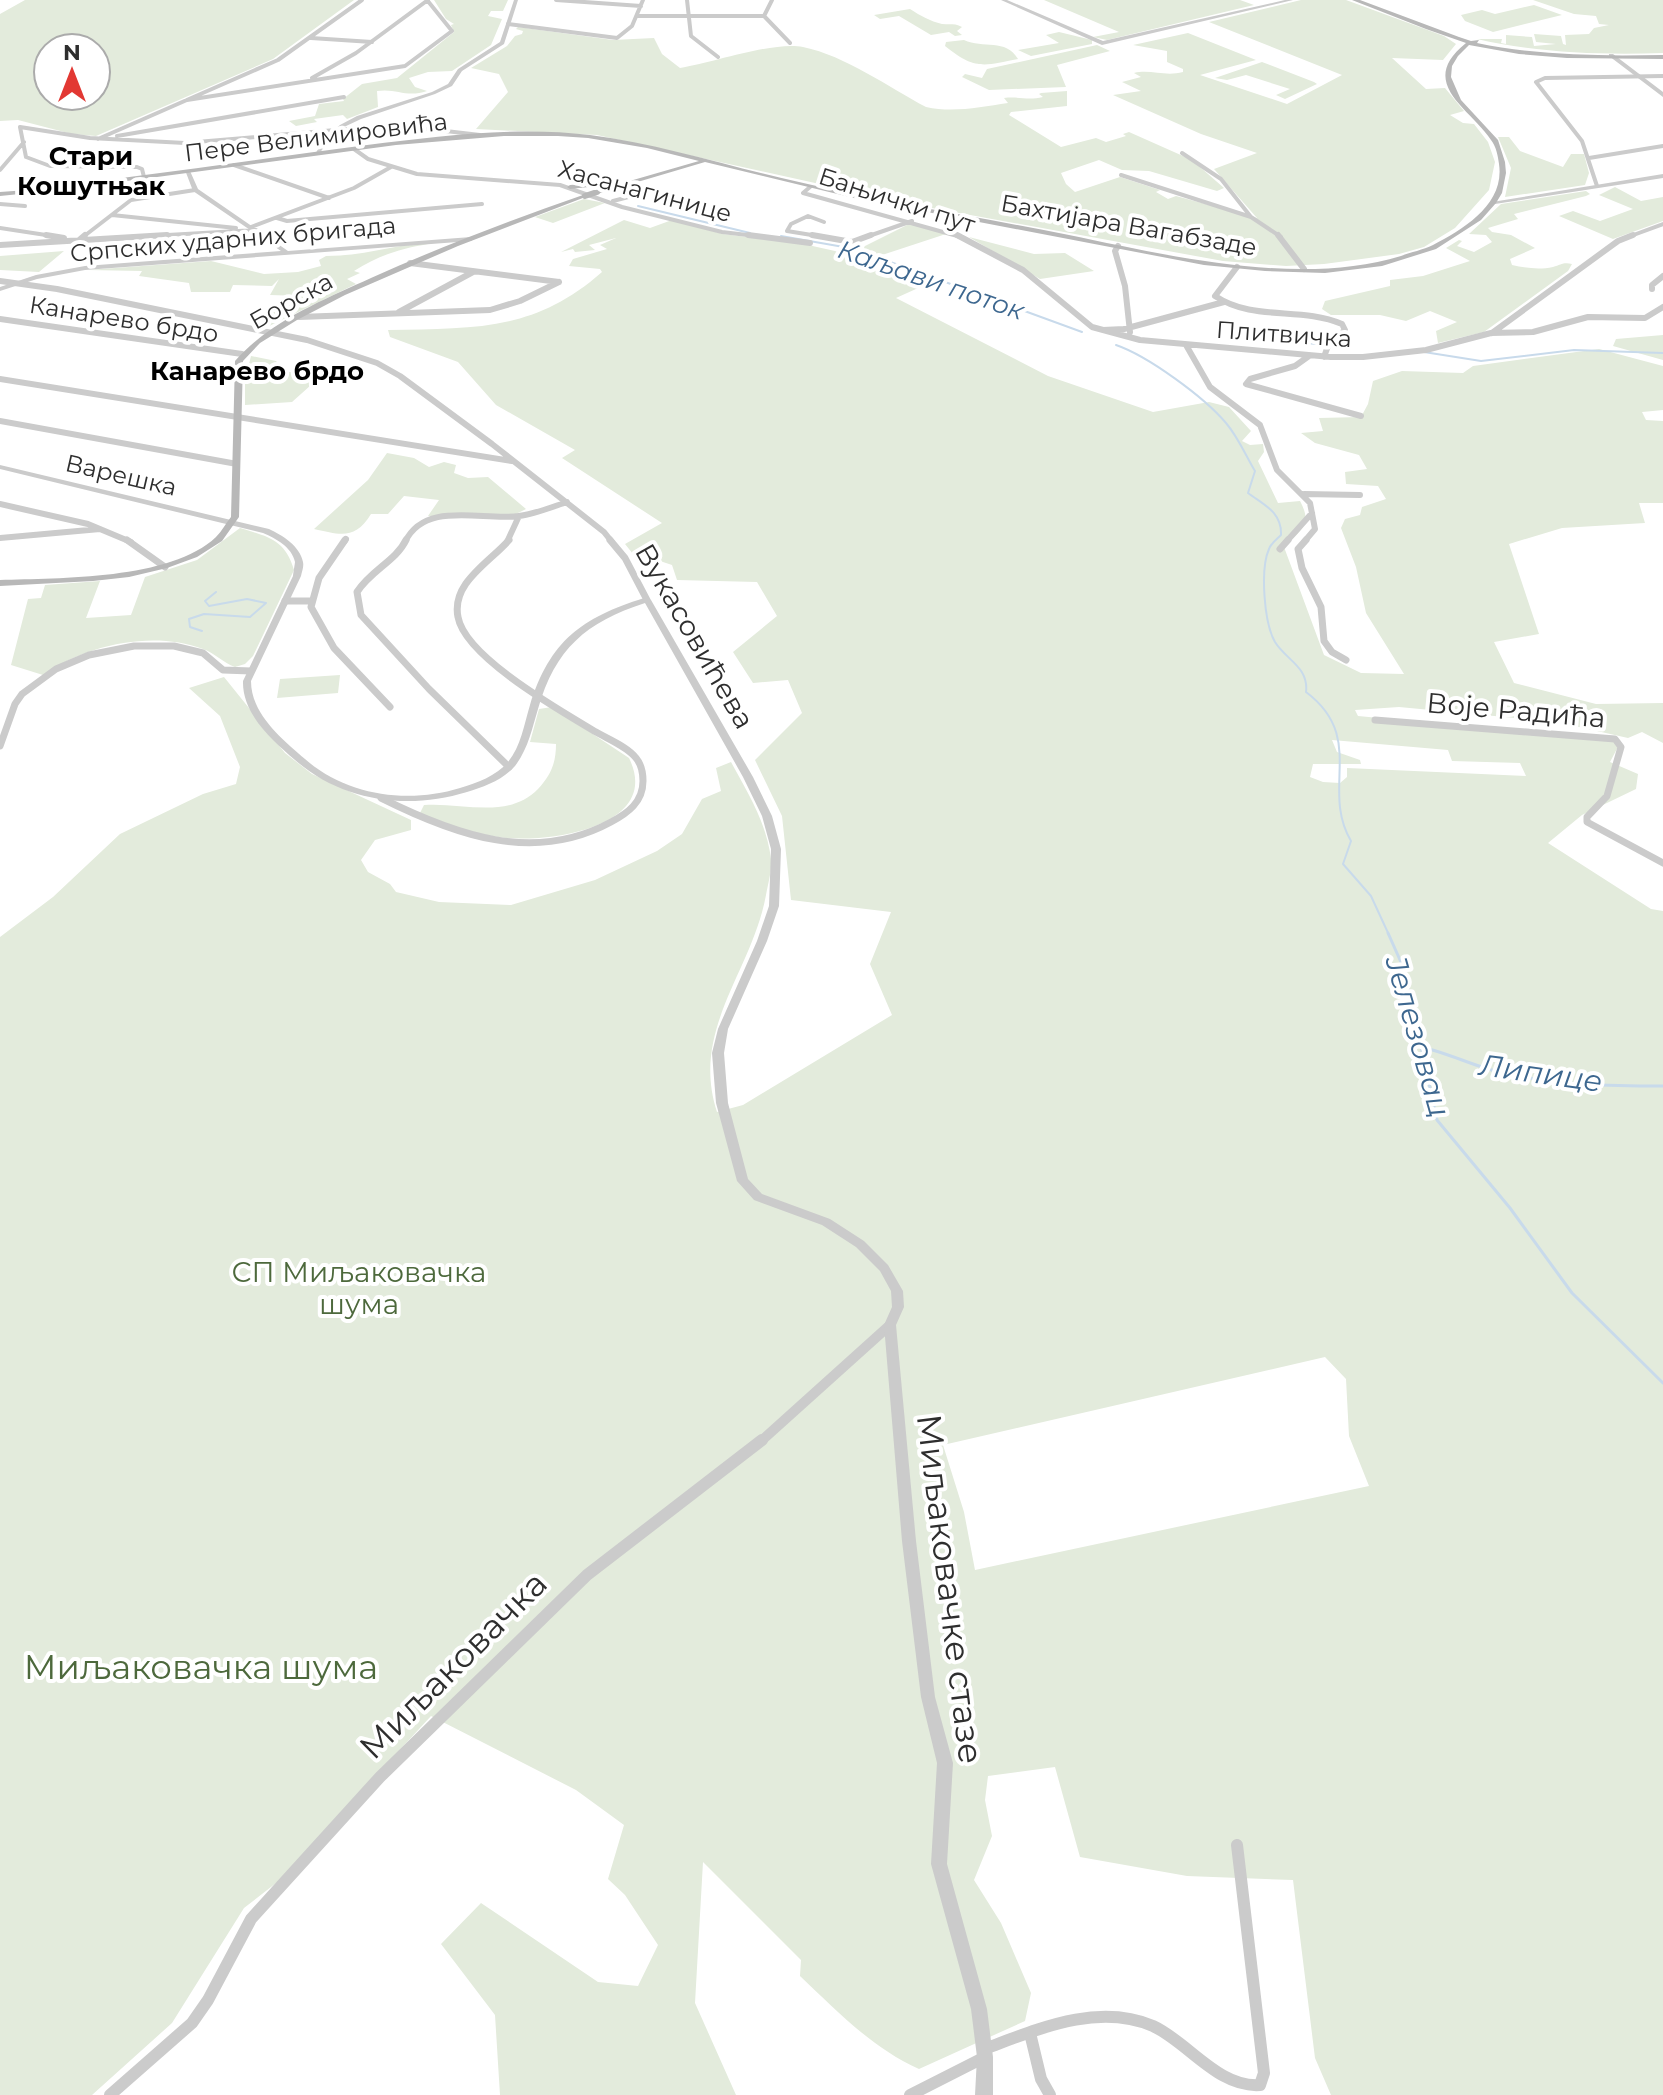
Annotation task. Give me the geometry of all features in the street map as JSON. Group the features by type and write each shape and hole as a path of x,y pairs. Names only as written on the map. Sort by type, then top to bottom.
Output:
{"main road":[{"path":"1355,0 1476,42 1537,51 1613,56"},
{"path":"1431,27 1496,48 1556,55 1663,56"},
{"path":"1450,35 1461,51"},
{"path":"1476,42 1461,51 1449,66 1449,82 1500,150 1504,179 1495,202"},
{"path":"1461,51 1496,48"},
{"name":"Пере Велимировића","path":"0,194 480,135 562,134 637,145 697,161"},
{"name":"Бахтијара Вагабзаде","path":"697,161 810,187 1237,267 1304,269 1374,264 1429,250 1464,232 1495,202"},
{"name":"Борска","path":"233,522 239,364 242,354 270,332 410,263 585,191 597,192 624,183 636,184 697,161"},
{"path":"570,187 585,191 636,184"},
{"path":"609,188 636,184"},
{"path":"0,583 122,575 165,567 198,552 233,522"}],"street":[{"path":"98,139 275,62 362,0"},
{"path":"187,100 311,82 411,63 452,31 427,0 372,42 310,79 311,82"},
{"path":"317,153 339,128 450,85 460,70 501,44 516,0"},
{"path":"508,24 617,38 631,27 642,3 556,0"},
{"path":"687,0 691,36 718,57"},
{"path":"764,16 772,0"},
{"path":"1003,0 1102,43 1291,0"},
{"path":"637,16 764,16 790,43"},
{"path":"310,38 372,42"},
{"path":"1613,56 1663,95"},
{"path":"1597,186 1579,136 1536,82 1545,78 1663,76"},
{"path":"98,139 344,97"},
{"path":"144,177 142,169 137,167 45,165 26,157 22,126 98,139 205,143 339,128 408,125 480,135"},
{"path":"0,170 24,142"},
{"path":"1589,158 1663,146"},
{"name":"Хасанагинице","path":"354,149 391,167 428,175 570,187"},
{"name":"Хасанагинице","path":"368,150 377,161"},
{"path":"4,153 13,154"},
{"path":"1182,153 1197,160 1216,176 1245,206 1251,217"},
{"path":"234,165 329,198"},
{"path":"0,245 236,232 254,228 329,198 391,167"},
{"path":"187,171 195,190 286,252"},
{"path":"1121,175 1251,217 1284,239 1304,269"},
{"path":"1495,202 1663,176"},
{"path":"617,205 639,195 636,184"},
{"name":"Бањички пут","path":"810,187 803,193 953,233 1014,265 1097,330"},
{"path":"0,228 77,242 131,200 195,190"},
{"name":"Хасанагинице","path":"585,191 617,205 732,234 810,243"},
{"path":"609,200 627,200"},
{"path":"277,218 287,221 482,204 444,203"},
{"path":"0,204 25,206"},
{"path":"112,215 234,227 236,232"},
{"path":"824,222 810,216 791,224 787,231 852,242 912,221"},
{"path":"1491,333 1618,241 1663,224"},
{"name":"Српских ударних бригада","path":"0,289 77,269 471,239"},
{"path":"1118,246 1115,251 1131,333 1140,340"},
{"path":"299,317 493,309 520,301 559,283 410,263"},
{"path":"1237,267 1215,294 1224,302 1256,311 1322,316 1337,321 1345,330 1329,343 1324,357"},
{"path":"396,314 473,272"},
{"path":"1663,276 1652,285 1654,292 1663,289"},
{"name":"Вукасовићева","path":"0,281 270,332 370,359 400,376 492,444 613,542 748,777 767,816 776,849 774,906 723,1029 718,1053 722,1103 743,1181 758,1197 826,1222 860,1244 884,1268 897,1291 898,1307 890,1325"},
{"path":"1097,330 1131,327 1224,302"},
{"name":"Плитвичка","path":"1186,345 1309,356 1363,357 1426,350 1491,333 1533,332 1588,317 1639,319 1663,307"},
{"name":"Канарево брдо","path":"0,319 242,354"},
{"path":"1097,330 1140,340 1186,345"},
{"name":"Плитвичка","path":"1186,345 1210,387 1260,425 1277,470 1304,494 1312,513"},
{"path":"1309,356 1295,366 1250,379 1246,384 1361,416"},
{"path":"0,379 512,461"},
{"path":"0,421 237,464"},
{"path":"479,454 490,451 492,444"},
{"name":"Варешка","path":"0,467 276,535 298,558 298,572 285,601"},
{"path":"1304,494 1360,495"},
{"path":"509,767 429,689 361,615 356,597 363,580 401,550 411,529 420,522 447,516 519,516 567,502"},
{"path":"0,504 103,528 142,546 165,567"},
{"path":"1280,549 1312,513"},
{"path":"1312,513 1315,529 1298,549 1300,565 1320,604 1325,644 1346,660"},
{"path":"311,601 285,601 246,686 251,704 294,756 344,786 381,798 445,828 510,844 545,844 575,838 626,813 637,803 642,787 642,770 637,759 501,670 475,647 462,630 455,611 458,595 465,584 507,543 519,516"},
{"path":"0,538 79,533 103,528"},
{"path":"346,539 322,571 311,601 313,613 348,664 390,707"},
{"path":"381,798 424,799 450,795 477,786 509,767 523,745 538,694 552,661 572,638 608,614 647,600"},
{"path":"0,746 15,704 22,694 56,669 89,655 134,646 174,646 203,653 223,670 251,671"},
{"name":"Воје Радића","path":"1375,720 1615,739 1621,747 1607,796 1587,817 1587,822 1663,863"},
{"name":"Миљаковачке стазе","path":"890,1325 909,1541 928,1697 945,1763 939,1864 975,1989 985,2053 984,2095"},
{"name":"Миљаковачка","path":"110,2095 188,2027 216,1985 235,1942 251,1919 457,1699 587,1575 741,1459 890,1325"},
{"path":"910,2095 985,2053 1070,2018 1141,2023 1164,2032 1226,2075 1252,2087 1260,2085 1264,2073 1237,1845"},
{"path":"1030,2033 1041,2079 1050,2095"}],"green space":[{"path":"25,0 354,0 273,59 96,136 72,134 18,120 0,121 0,14"},
{"path":"434,0 508,0 503,11 491,11 488,16 502,19 491,45 452,71 428,72 409,78 415,87 427,91 413,94 377,91 378,107 347,119 343,115 314,119 317,122 296,126 289,121 315,116 319,104 344,101 362,84 397,78 454,32 451,25 454,24 446,19"},
{"path":"1044,0 1240,0 1254,5 1107,40 1093,37 1119,32"},
{"path":"1301,0 1346,0 1444,36 1456,44 1443,60 1392,58 1426,89 1445,88 1464,111 1450,115 1463,123 1474,124 1488,142 1495,162 1489,190 1455,228 1424,247 1399,254 1324,264 1286,266 1223,261 910,204 597,135 476,129 508,92 499,74 471,68 522,34 523,31 516,29 518,27 613,40 654,38 662,54 680,68 776,47 803,47 835,57 926,107 936,109 977,108 1008,103 1004,98 1037,98 1043,97 1041,93 1067,91 1067,106 1011,112 1009,115 1061,147 1096,138 1106,142 1126,136 1123,134 1129,132 1192,160 1224,188 1217,191 1149,171 1122,170 1099,160 1061,173 1066,184 1075,192 1120,177 1160,190 1156,192 1168,199 1176,196 1257,218 1214,169 1257,153 1201,134 1113,95 1141,91 1122,82 1141,77 1134,73 1183,72 1183,69 1167,62 1167,51 1133,45 1188,33 1256,60 1200,75 1287,104 1342,75 1209,22"},
{"path":"1533,0 1663,0 1663,53 1570,52 1523,47 1477,39 1502,39 1501,43 1506,44 1506,35 1532,37 1534,46 1556,44 1536,42 1534,34 1561,36 1566,45 1565,35 1589,34 1594,28 1609,25 1599,24 1596,16 1574,14"},
{"path":"1534,5 1562,15 1493,32 1465,21 1461,15 1482,10 1495,14"},
{"path":"910,9 933,21 962,27 957,31 962,35 955,36 949,32 931,35 899,16 880,19 874,15"},
{"path":"1059,32 1092,40 1092,44 1031,56 1018,50 1059,43 1046,35"},
{"path":"964,40 1007,48 1018,59 972,63 945,46 946,42"},
{"path":"1097,45 1110,51 1057,65 1066,87 989,90 962,77 965,74 982,78 987,69"},
{"path":"1262,62 1317,84 1285,99 1276,95 1290,89 1246,75 1227,80 1215,78"},
{"path":"1498,137 1509,137 1520,151 1563,167 1571,154 1584,154 1589,173 1585,185 1505,197 1511,168"},
{"path":"1615,187 1641,201 1663,197 1663,221 1613,239 1559,216 1573,211 1600,221 1633,209 1599,195"},
{"path":"1586,191 1590,194 1514,214 1518,219 1488,228 1492,232 1511,235 1535,248 1510,259 1512,265 1537,268 1572,264 1568,271 1484,332 1438,343 1436,331 1457,322 1430,311 1406,321 1380,315 1331,315 1322,309 1325,301 1390,286 1390,280 1423,276 1470,261 1446,248 1459,240 1462,241 1457,246 1474,252 1492,242 1486,235 1469,234 1501,204"},
{"path":"584,199 605,203 553,223 535,217"},
{"path":"624,220 650,228 672,220 723,234 835,251 927,284 896,298 1048,376 1153,412 1209,402 1229,407 1251,431 1242,441 1250,445 1263,444 1264,452 1258,461 1278,503 1300,501 1304,509 1303,527 1284,547 1324,655 1361,673 1404,674 1366,613 1356,567 1341,528 1345,519 1360,515 1362,507 1386,499 1378,486 1346,484 1345,472 1367,469 1359,455 1315,443 1301,433 1323,431 1319,418 1361,417 1368,404 1373,381 1402,371 1463,373 1473,366 1599,349 1663,366 1663,410 1642,412 1646,420 1663,421 1663,503 1639,503 1645,523 1562,528 1509,544 1539,634 1494,642 1514,683 1596,704 1663,703 1663,743 1642,732 1628,738 1557,722 1399,707 1355,710 1358,716 1612,740 1619,745 1610,762 1638,774 1636,789 1582,815 1548,843 1651,909 1663,911 1663,2095 1331,2095 1315,2058 1293,1880 1187,1876 1080,1857 1055,1767 988,1776 985,1800 992,1836 974,1880 1001,1923 1031,1993 1025,2021 919,2069 870,2040 800,1976 801,1960 703,1862 695,2003 736,2095 500,2095 495,2015 441,1944 481,1903 598,1982 638,1986 658,1945 625,1895 608,1879 624,1825 576,1790 431,1716 280,1880 244,1908 172,2023 92,2095 0,2095 0,937 53,897 120,834 203,794 236,784 240,767 220,716 189,688 224,677 285,753 312,774 411,820 411,830 375,840 361,860 368,872 390,884 396,892 439,902 511,905 595,880 657,851 682,834 702,799 721,791 716,768 731,762 761,821 771,863 759,923 726,1001 711,1054 711,1082 717,1112 743,1105 892,1015 870,964 891,912 791,900 782,816 755,760 802,713 788,680 753,683 733,652 777,616 757,582 677,580 672,565 654,559 637,559 625,544 662,523 562,458 575,450 496,405 458,362 390,337 388,330 448,329 502,323 552,306 577,292 602,272 600,269 569,266 573,259 607,249 600,245 616,238 589,245 595,250 561,252","holes":["1332,740 1448,750 1452,761 1520,763 1526,776 1347,768 1347,777 1340,783 1310,777 1313,764 1361,764 1360,760 1337,752","1325,1357 1346,1379 1349,1436 1369,1486 975,1570 964,1512 943,1445"]},
{"path":"913,222 949,233 879,256 859,249"},
{"path":"969,237 1034,254 1065,253 1094,271 1040,279"},
{"path":"428,244 390,253 363,265 354,271 360,273 347,279 356,284 265,328 254,309 286,308 301,296 270,295 279,279 272,286 233,285 230,292 191,292 189,283 139,276 142,271 88,270 211,261 264,274 298,272 321,266 319,260 326,256"},
{"path":"64,251 39,272 0,270 0,256"},
{"path":"1663,335 1663,360 1613,346 1616,339"},
{"path":"251,356 276,361 284,371 320,377 292,402 245,405 245,380"},
{"path":"387,453 414,458 429,467 444,462 456,465 454,473 468,478 488,477 526,509 514,515 428,516 439,500 404,496 388,514 371,514 353,532 340,534 314,529 368,480"},
{"path":"240,528 280,545 294,570 253,656 245,664 235,667 203,649 183,643 141,641 99,649 60,664 43,675 11,665 28,599 41,598 45,585 100,581 86,618 131,615 145,577 197,560"},
{"path":"340,675 338,693 277,698 280,679"},
{"path":"552,707 629,758 635,782 629,801 615,816 593,827 568,834 518,839 468,831 420,813 424,805 499,807 526,798 538,789 552,768 556,744 530,742 539,709"}],"waterway":[{"name":"Каљави поток","path":"638,206 750,233"},
{"name":"Каљави поток","path":"781,236 855,249 1082,332"},
{"path":"1302,343 1320,344"},
{"name":"Јелезовац","path":"1116,345 1175,378 1226,423 1255,471 1248,493 1279,520 1281,535 1270,547 1266,558 1264,596 1268,622 1275,642 1304,676 1306,692 1324,709 1334,727 1339,745 1339,802 1351,841 1343,864 1371,896 1389,935"},
{"name":"Каљави поток","path":"1424,352 1481,361 1574,350 1663,353"},
{"path":"202,631 190,627 189,619 204,614 250,617 266,603 247,599 209,606 205,601 216,592"},
{"name":"Јелезовац","path":"1388,933 1404,969 1421,1047"},
{"name":"Липице","path":"1421,1047 1523,1077 1583,1084 1663,1086"},
{"name":"Јелезовац","path":"1421,1047 1437,1120 1510,1208 1572,1293 1663,1383"}],"district":[{"name":"Стари Кошутњак","path":"91,171"},
{"name":"Канарево брдо","path":"257,371"}],"park label":[{"name":"СП Миљаковачка шума","path":"359,1288"},
{"name":"Миљаковачка шума","path":"201,1667"}]}
